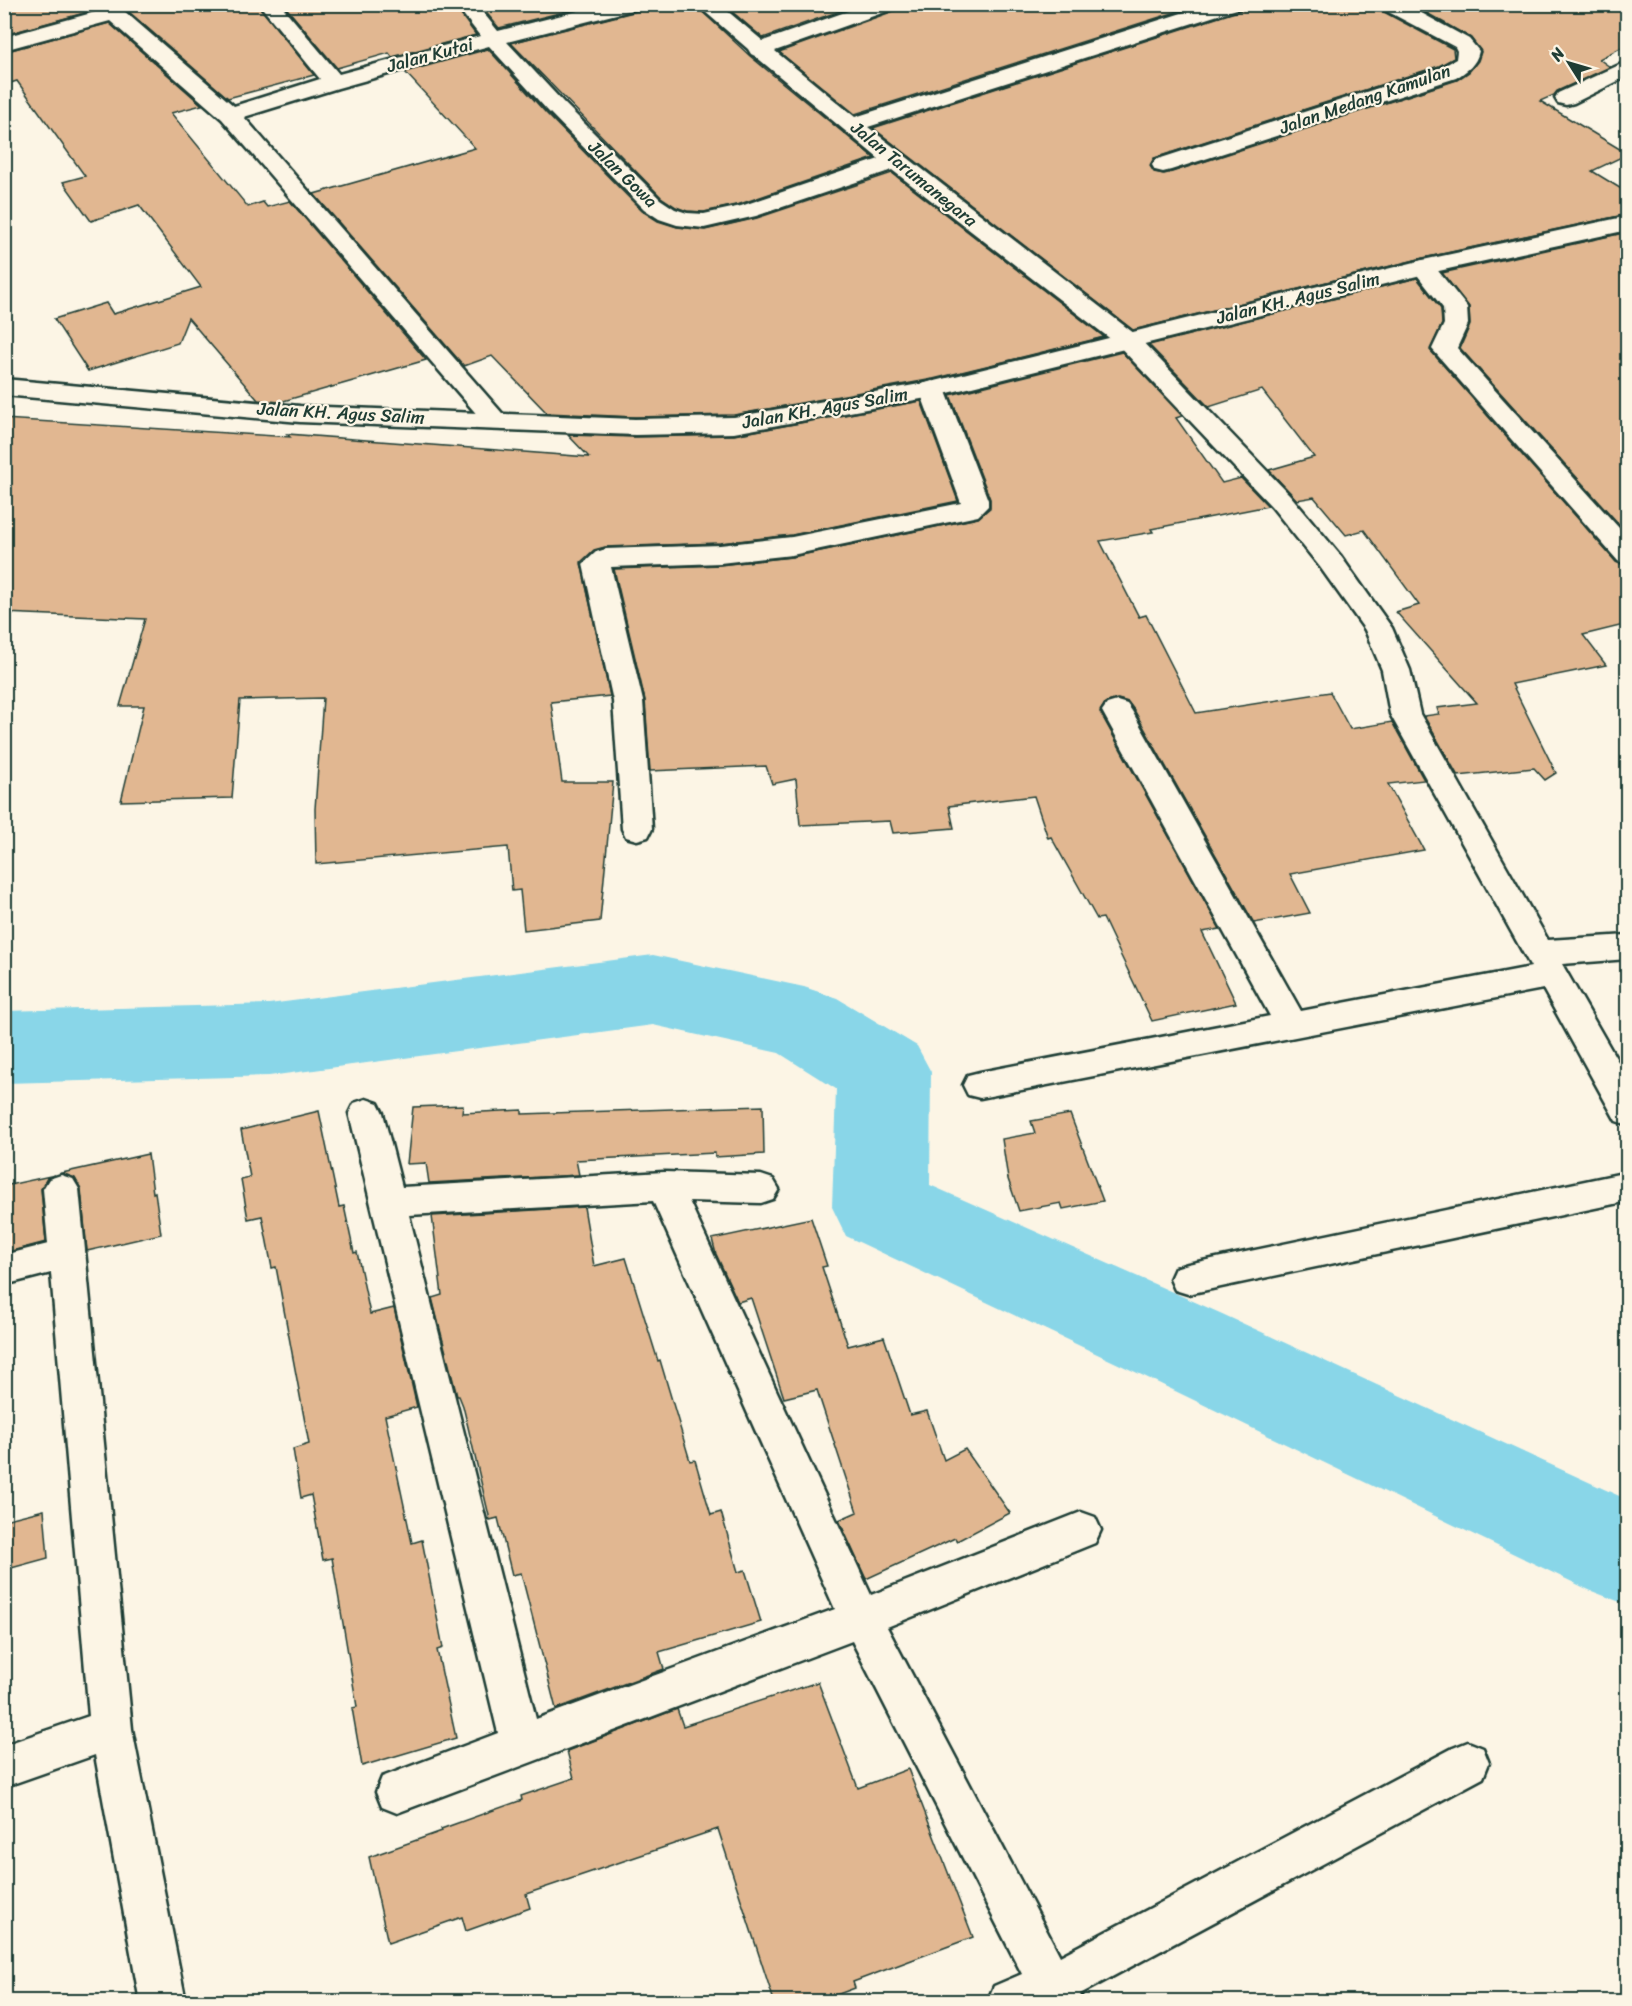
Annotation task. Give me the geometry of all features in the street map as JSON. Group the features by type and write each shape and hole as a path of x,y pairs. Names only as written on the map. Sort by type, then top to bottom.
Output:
{"street":[{"path":"269,4 333,81"},
{"name":"Jalan Gowa","path":"465,4 491,38 652,204 667,214 704,221 748,211 895,161"},
{"name":"Jalan Kutai","path":"230,114 333,81 491,38 633,4"},
{"name":"Jalan Tarumanegara","path":"706,4 758,50 895,161 1126,339 1281,501 1330,561 1378,628 1396,670 1405,714 1628,1111"},
{"path":"758,50 889,4"},
{"path":"852,125 1233,4"},
{"name":"Jalan Medang Kamulan","path":"1163,165 1448,73 1463,65 1468,51 1462,43 1388,4"},
{"path":"4,44 108,9 230,114 495,420"},
{"path":"1566,98 1628,67"},
{"name":"Jalan KH. Agus Salim","path":"4,387 300,414 495,420 634,428 734,424 932,389 1423,267 1628,223"},
{"path":"1423,267 1455,307 1456,324 1443,349 1628,555"},
{"path":"637,830 628,701 597,564 606,558 720,554 792,546 910,520 969,510 975,506 975,500 932,389"},
{"path":"1117,711 1292,1025"},
{"path":"980,1085 1292,1025 1546,964 1628,947"},
{"path":"366,1113 522,1746"},
{"path":"388,1202 664,1186 761,1189"},
{"path":"664,1186 847,1591 1055,1993"},
{"path":"1188,1279 1628,1186"},
{"path":"61,1189 111,1729 163,2001"},
{"path":"4,1270 67,1254"},
{"path":"397,1792 862,1618 1081,1530"},
{"path":"4,1766 111,1729"},
{"path":"1010,2001 1055,1993 1468,1763"}],"building":[{"path":"4,4 91,4 95,10 4,35"},
{"path":"120,4 257,4 314,75 228,98"},
{"path":"283,4 453,4 476,35 392,57 389,53 337,68"},
{"path":"479,4 595,4 499,28"},
{"path":"645,4 694,4 750,56 874,158 740,204 704,212 687,211 661,197 511,43 641,10"},
{"path":"723,4 860,4 763,38"},
{"path":"901,4 1201,4 855,114 779,52 897,10"},
{"path":"1245,4 1376,4 1380,10 1453,49 1454,58 1439,66 1154,158 1150,166 1154,172 1164,174 1172,172 1457,80 1469,72 1478,61 1481,52 1471,38 1411,4 1628,4 1628,44 1599,59 1610,67 1540,101 1628,154 1592,171 1628,193 1628,214 1423,258 1133,330 873,128 1241,10"},
{"path":"109,23 202,105 171,113 248,207 263,202 267,207 290,201 426,360 280,402 258,400 188,318 178,343 88,371 54,319 106,303 113,314 201,287 139,205 91,221 63,182 85,176 17,81 4,85 4,52"},
{"path":"488,49 546,113 642,211 658,221 677,227 705,230 757,218 892,173 1104,337 933,379 734,415 635,417 547,413 492,356 464,366 314,194 475,148 405,72"},
{"path":"1628,232 1628,534 1460,348 1470,325 1469,307 1442,273"},
{"path":"1417,278 1441,309 1442,324 1430,350 1616,562 1628,566 1628,624 1583,635 1606,665 1512,684 1556,773 1545,780 1534,768 1458,776 1424,716 1439,714 1437,708 1477,703 1396,612 1419,605 1364,530 1346,535 1314,497 1297,500 1269,470 1314,457 1262,390 1209,407 1149,345"},
{"path":"1122,352 1182,416 1176,418 1222,483 1241,478 1268,506 1151,529 1153,532 1100,541 1139,617 1146,615 1196,713 1330,692 1350,729 1392,722 1424,780 1388,784 1424,850 1290,874 1310,913 1254,923 1134,710 1128,702 1118,699 1105,703 1100,712 1220,929 1202,932 1236,1003 1152,1021 1103,918 1097,919 1051,837 1048,838 1034,796 949,806 954,828 893,833 890,821 800,825 796,779 772,784 766,766 650,771 645,700 614,569 720,565 792,557 978,518 990,508 990,499 950,395"},
{"path":"921,401 958,501 792,535 720,543 605,547 594,550 581,562 610,696 551,702 562,782 613,782 600,921 524,930 520,890 512,891 508,847 316,864 315,809 323,698 240,700 232,798 121,801 144,706 120,706 145,619 4,613 4,419 290,437 287,434 589,457 568,435 635,437 734,435"},
{"path":"463,1105 462,1113 522,1110 522,1114 763,1106 764,1154 715,1157 715,1153 576,1160 579,1175 429,1183 426,1163 407,1164 413,1107"},
{"path":"319,1111 339,1207 344,1206 354,1253 357,1252 370,1314 394,1308 417,1407 385,1416 412,1543 422,1540 443,1648 437,1650 456,1738 362,1766 352,1708 357,1707 332,1558 323,1560 311,1495 301,1498 293,1449 309,1444 276,1267 272,1268 262,1216 248,1219 241,1179 250,1177 241,1130"},
{"path":"1070,1114 1103,1201 1063,1209 1061,1203 1019,1211 1008,1179 1002,1139 1035,1133 1031,1121"},
{"path":"148,1154 161,1234 87,1251 81,1189 75,1178 62,1173"},
{"path":"55,1175 47,1178 41,1189 46,1242 4,1253 4,1186"},
{"path":"584,1207 594,1266 626,1258 690,1461 695,1460 711,1515 721,1512 738,1572 745,1570 761,1622 659,1652 664,1669 556,1709 521,1573 512,1575 498,1518 490,1520 463,1406 457,1396 432,1298 442,1295 432,1216"},
{"path":"811,1218 827,1266 822,1267 848,1346 884,1337 910,1415 927,1411 944,1460 965,1449 1010,1513 957,1541 955,1538 866,1579 839,1520 857,1512 817,1390 784,1398 751,1298 738,1302 716,1254 712,1239"},
{"path":"44,1510 48,1558 4,1570 4,1520"},
{"path":"818,1682 858,1788 908,1769 973,1937 853,1982 855,1988 820,2001 774,2001 718,1829 526,1894 530,1908 466,1931 462,1917 388,1943 369,1857 522,1800 521,1796 574,1778 567,1751 677,1709 683,1726"}],"waterway":[{"path":"4,1047 269,1040 653,990 804,1023 884,1072 881,1207 1183,1345 1628,1554"}]}
